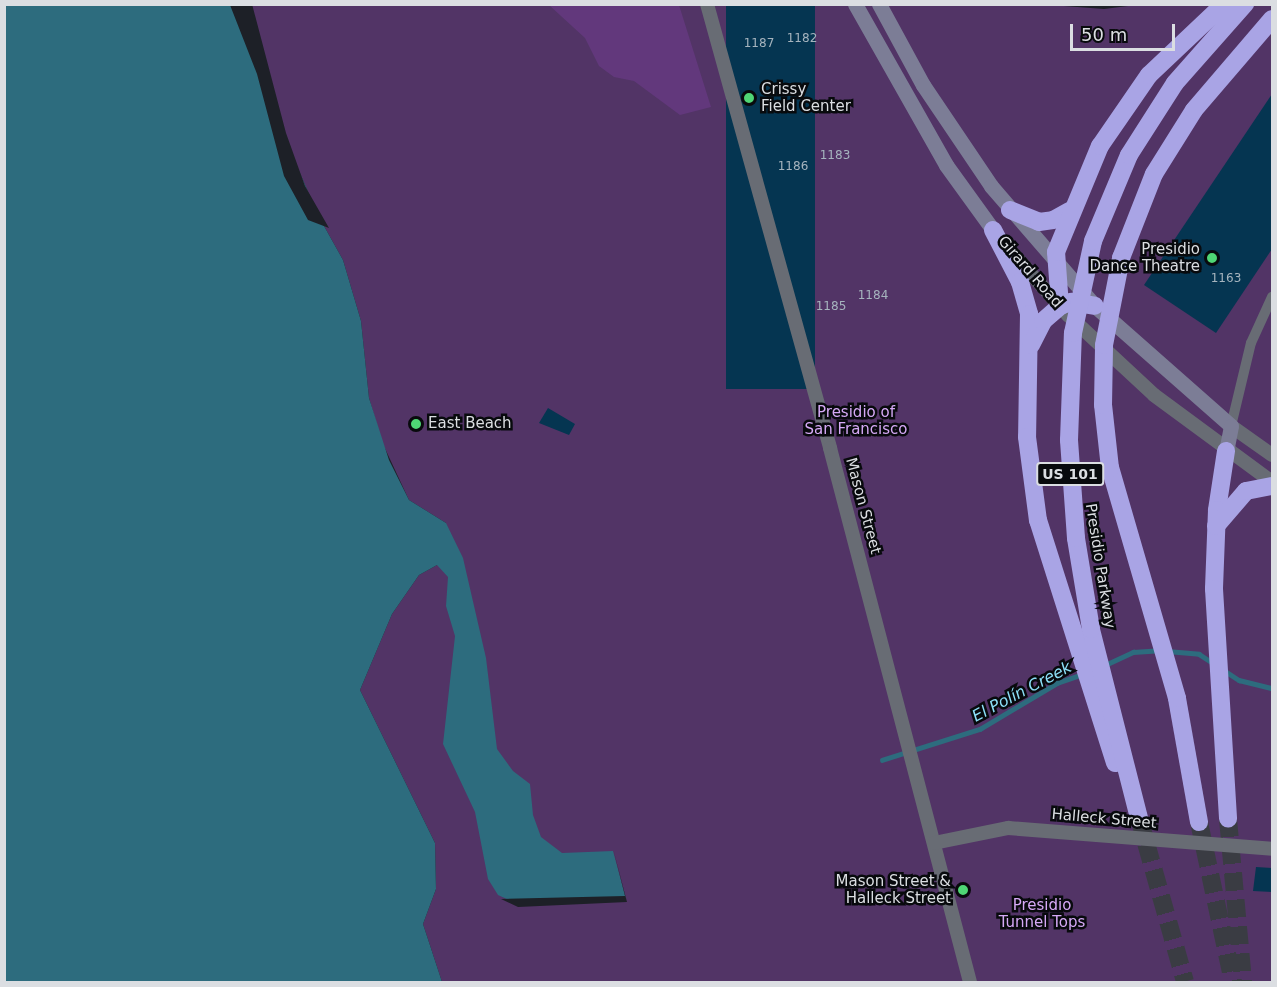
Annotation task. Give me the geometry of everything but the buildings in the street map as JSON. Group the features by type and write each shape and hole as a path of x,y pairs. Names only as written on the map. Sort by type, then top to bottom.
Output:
{"highway":[{"path":"1060,306 1055,263 1070,211 1100,146 1131,97 1169,54 1224,4"},
{"name":"Presidio Parkway","path":"1139,818 1105,708 1085,599 1069,455 1073,333 1093,240 1115,183 1146,126 1187,68 1245,4"},
{"name":"Presidio Parkway","path":"1200,822 1187,744 1170,674 1121,514 1106,438 1104,345 1118,267 1141,201 1169,147 1203,99 1272,19"},
{"path":"1010,210 1039,222 1070,211"},
{"path":"993,230 1024,294 1030,347 1028,452 1038,520 1105,708"},
{"path":"1030,347 1043,321 1060,306 1071,302 1095,306"},
{"path":"1226,451 1216,525 1214,613 1228,819"},
{"path":"1216,525 1246,491 1272,486"}],"main road":[{"name":"Girard Road","path":"855,4 936,149 993,230"},
{"name":"Girard Road","path":"879,4 939,110 1010,210 1095,306 1231,426"},
{"path":"1226,451 1231,426"}],"street":[{"name":"Mason Street","path":"707,4 905,730 970,982"},
{"name":"Girard Road","path":"993,230 1060,306 1154,395 1226,451 1272,482"},
{"path":"1231,426 1251,343 1272,297"},
{"name":"Girard Road","path":"1231,426 1272,455"},
{"name":"Halleck Street","path":"934,843 1008,828 1272,849"}],"green space":[{"name":"Presidio of San Francisco","path":"1037,4 1104,9 1144,4 1272,5 1272,982 442,982 423,924 436,889 435,843 360,690 392,614 419,575 437,565 446,523 409,500 382,442 369,398 361,321 343,260 319,217 283,134 249,5"}],"shaded area":[{"path":"549,5 679,5 711,107 680,115 634,81 614,77 599,66 585,38"}],"water":[{"path":"5,5 249,5 283,134 319,217 343,260 361,321 369,398 389,460 409,500 446,523 463,558 486,658 497,749 513,771 530,784 533,815 541,837 562,853 613,851 626,899 518,904 498,895 488,879 475,812 443,744 455,636 446,606 448,577 437,565 419,575 392,614 360,690 435,843 436,889 423,924 442,982 5,982"}],"pier":[{"path":"252,4 286,133 305,186 329,228 308,220 284,176 257,74 230,5"},
{"path":"613,848 627,902 518,907 501,899 625,896"}],"waterway":[{"name":"El Polín Creek","path":"1105,665 1133,652 1159,650"},
{"name":"El Polín Creek","path":"1167,651 1199,654 1213,663"},
{"name":"El Polín Creek","path":"1225,671 1239,680 1272,688"},
{"name":"El Polín Creek","path":"882,760 980,729 1057,683 1083,674"}],"tunnel":[{"path":"1139,818 1185,982"},
{"path":"1228,819 1243,982"},
{"path":"1199,822 1233,982"}],"place":[{"name":"Crissy Field Center","path":"749,98"},
{"name":"Presidio Dance Theatre","path":"1212,258"},
{"name":"East Beach","path":"416,424"},
{"name":"Mason Street & Halleck Street","path":"963,890"}],"park label":[{"name":"Presidio Tunnel Tops","path":"1042,914"}]}
